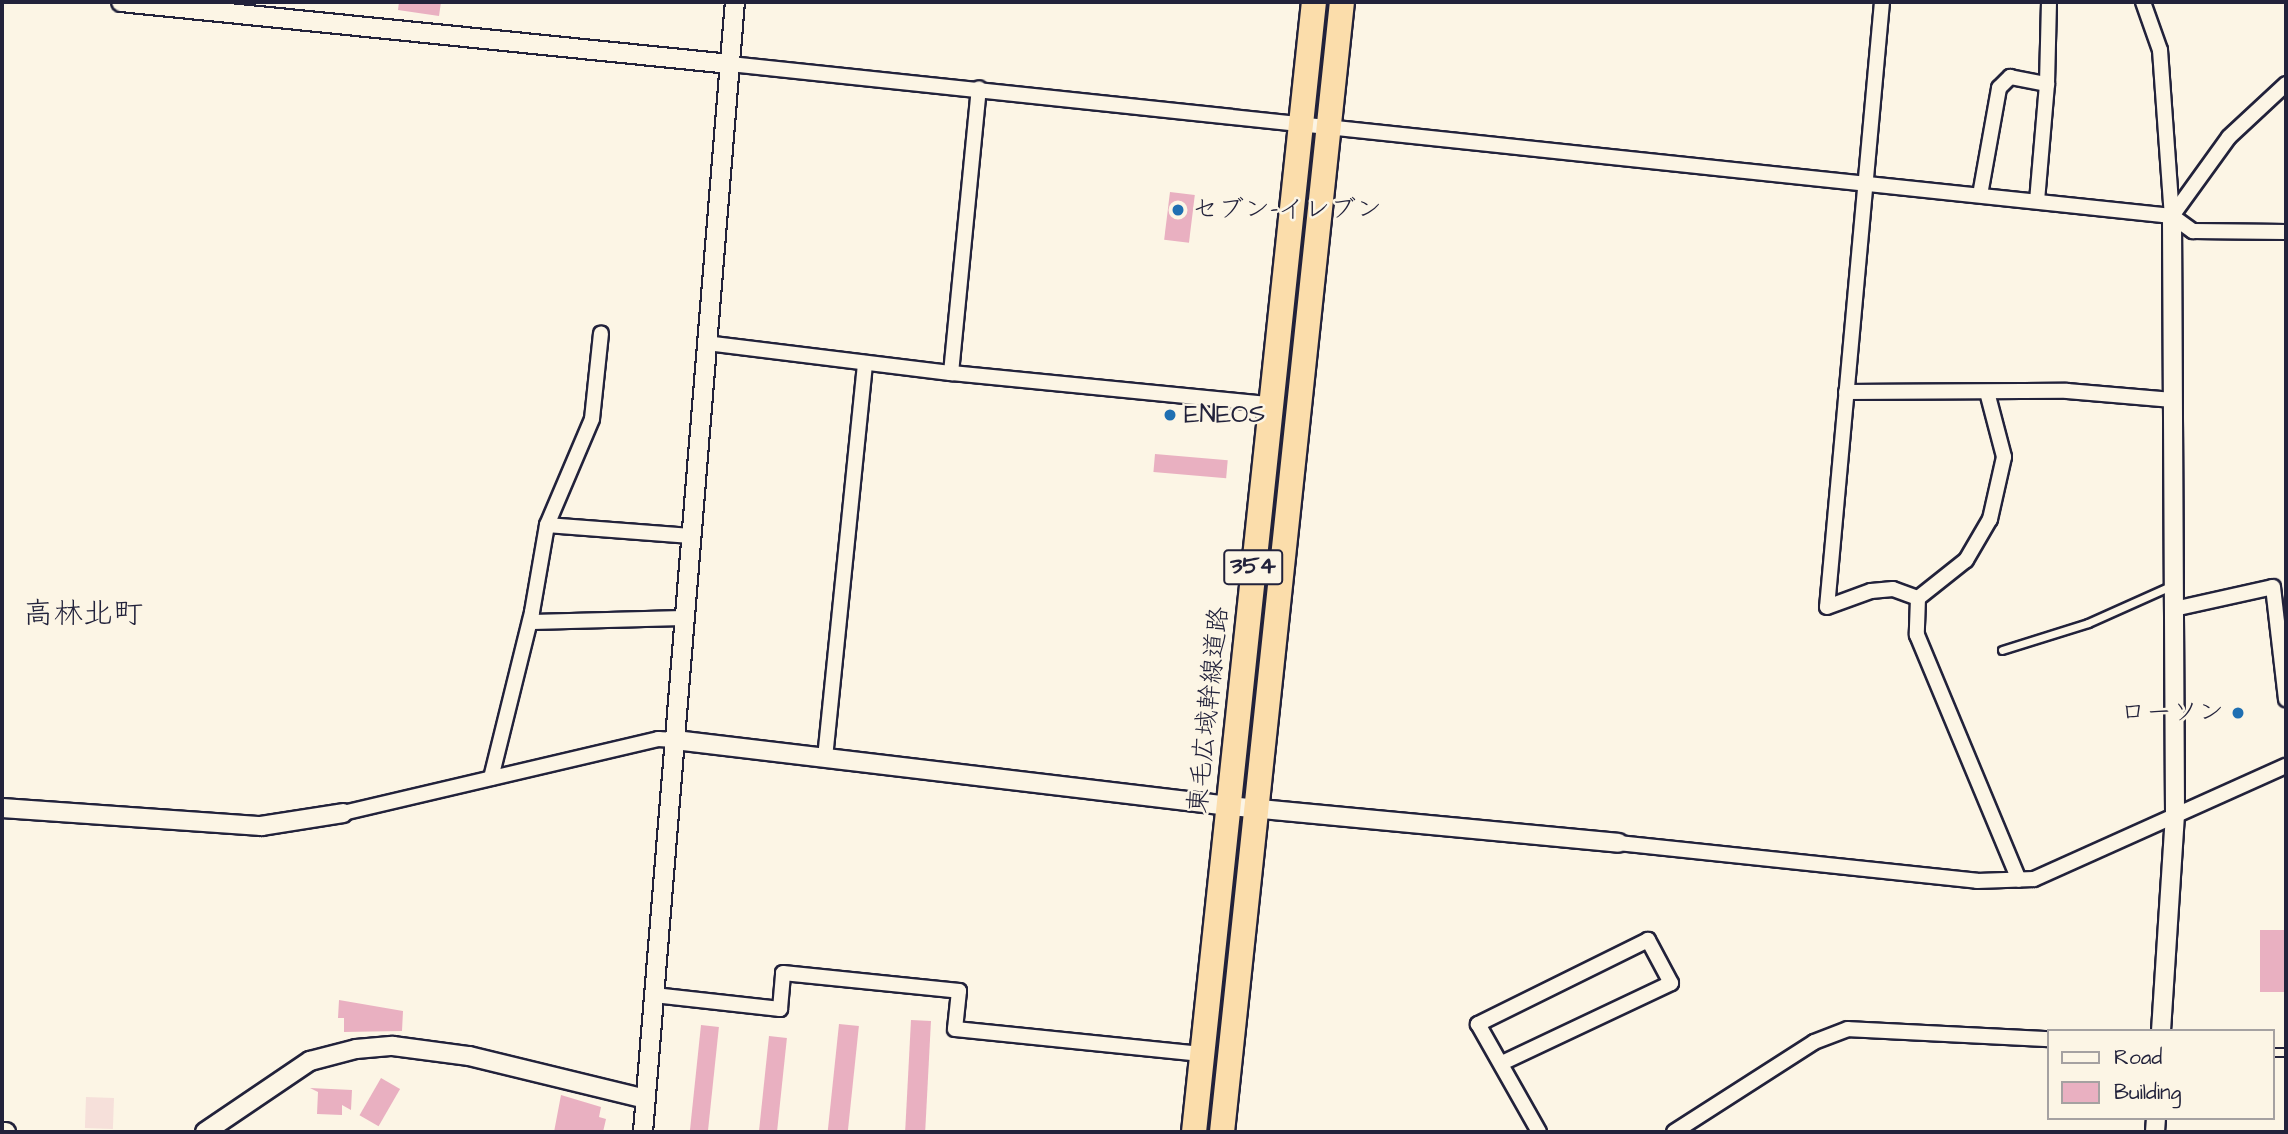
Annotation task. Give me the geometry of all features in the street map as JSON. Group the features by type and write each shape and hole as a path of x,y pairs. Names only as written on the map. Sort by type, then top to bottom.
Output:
{"highway":[{"name":"東毛広域幹線道路","path":"1194,1132 1314,2"},
{"name":"354","path":"1222,1132 1342,2"}],"street":[{"path":"121,2 162,4 1303,121 1328,126 2037,201 2172,216 2193,231 2286,232"},
{"path":"643,1132 735,2"},
{"path":"1882,2 1828,607 1871,591 1893,589 1918,598"},
{"path":"2037,201 2047,83 2049,2"},
{"path":"2143,2 2160,50 2172,216 2175,812 2161,1029"},
{"path":"1980,195 1999,88 2010,77 2047,83"},
{"path":"2172,216 2229,137 2279,97 2286,84"},
{"path":"951,373 979,88"},
{"path":"491,778 530,622 547,525 592,419 601,333"},
{"path":"706,343 951,373 1270,404"},
{"path":"825,758 865,363"},
{"path":"1846,392 2067,391 2173,400"},
{"path":"1918,598 1966,560 1990,519 2004,457 1987,392"},
{"path":"547,525 691,536"},
{"path":"2174,609 2279,586 2286,699"},
{"path":"1918,598 1917,635 2019,880"},
{"path":"530,622 685,618"},
{"path":"2,808 261,826 343,813 659,739 1229,806 1964,879 2019,880 2034,879 2175,812 2286,766"},
{"path":"1502,1063 1671,983 1648,940 1478,1024 1539,1132"},
{"path":"654,995 780,1009 783,973 959,991 955,1028 1202,1054"},
{"path":"1674,1132 1814,1042 1848,1029 2046,1039"},
{"path":"205,1132 310,1061 381,1047 469,1056 645,1099"}],"lane":[{"path":"2002,650 2088,623 2174,584"}],"shaded area":[{"path":"86,1097 114,1098 113,1129 85,1128"}],"building":[{"path":"399,2 441,2 439,16 398,10"},
{"path":"1170,192 1195,195 1189,243 1164,240"},
{"path":"1155,454 1228,460 1226,478 1153,472"},
{"path":"2260,930 2286,930 2286,992 2260,992"},
{"path":"339,1000 403,1011 402,1031 344,1032 344,1018 338,1018"},
{"path":"911,1020 931,1021 925,1132 905,1132"},
{"path":"839,1024 859,1026 848,1132 828,1131"},
{"path":"701,1025 719,1027 708,1132 690,1132"},
{"path":"769,1036 787,1038 777,1132 759,1131"},
{"path":"381,1078 400,1089 379,1126 359,1115"},
{"path":"310,1088 352,1090 351,1110 342,1105 342,1115 317,1114 318,1092"},
{"path":"561,1095 601,1107 599,1117 606,1119 603,1132 554,1132"}],"place":[{"name":"セブン-イレブン","path":"1178,210"},
{"name":"ENEOS","path":"1170,415"},
{"name":"ローソン","path":"2238,713"}],"district":[{"name":"高林北町","path":"83,614"}]}
